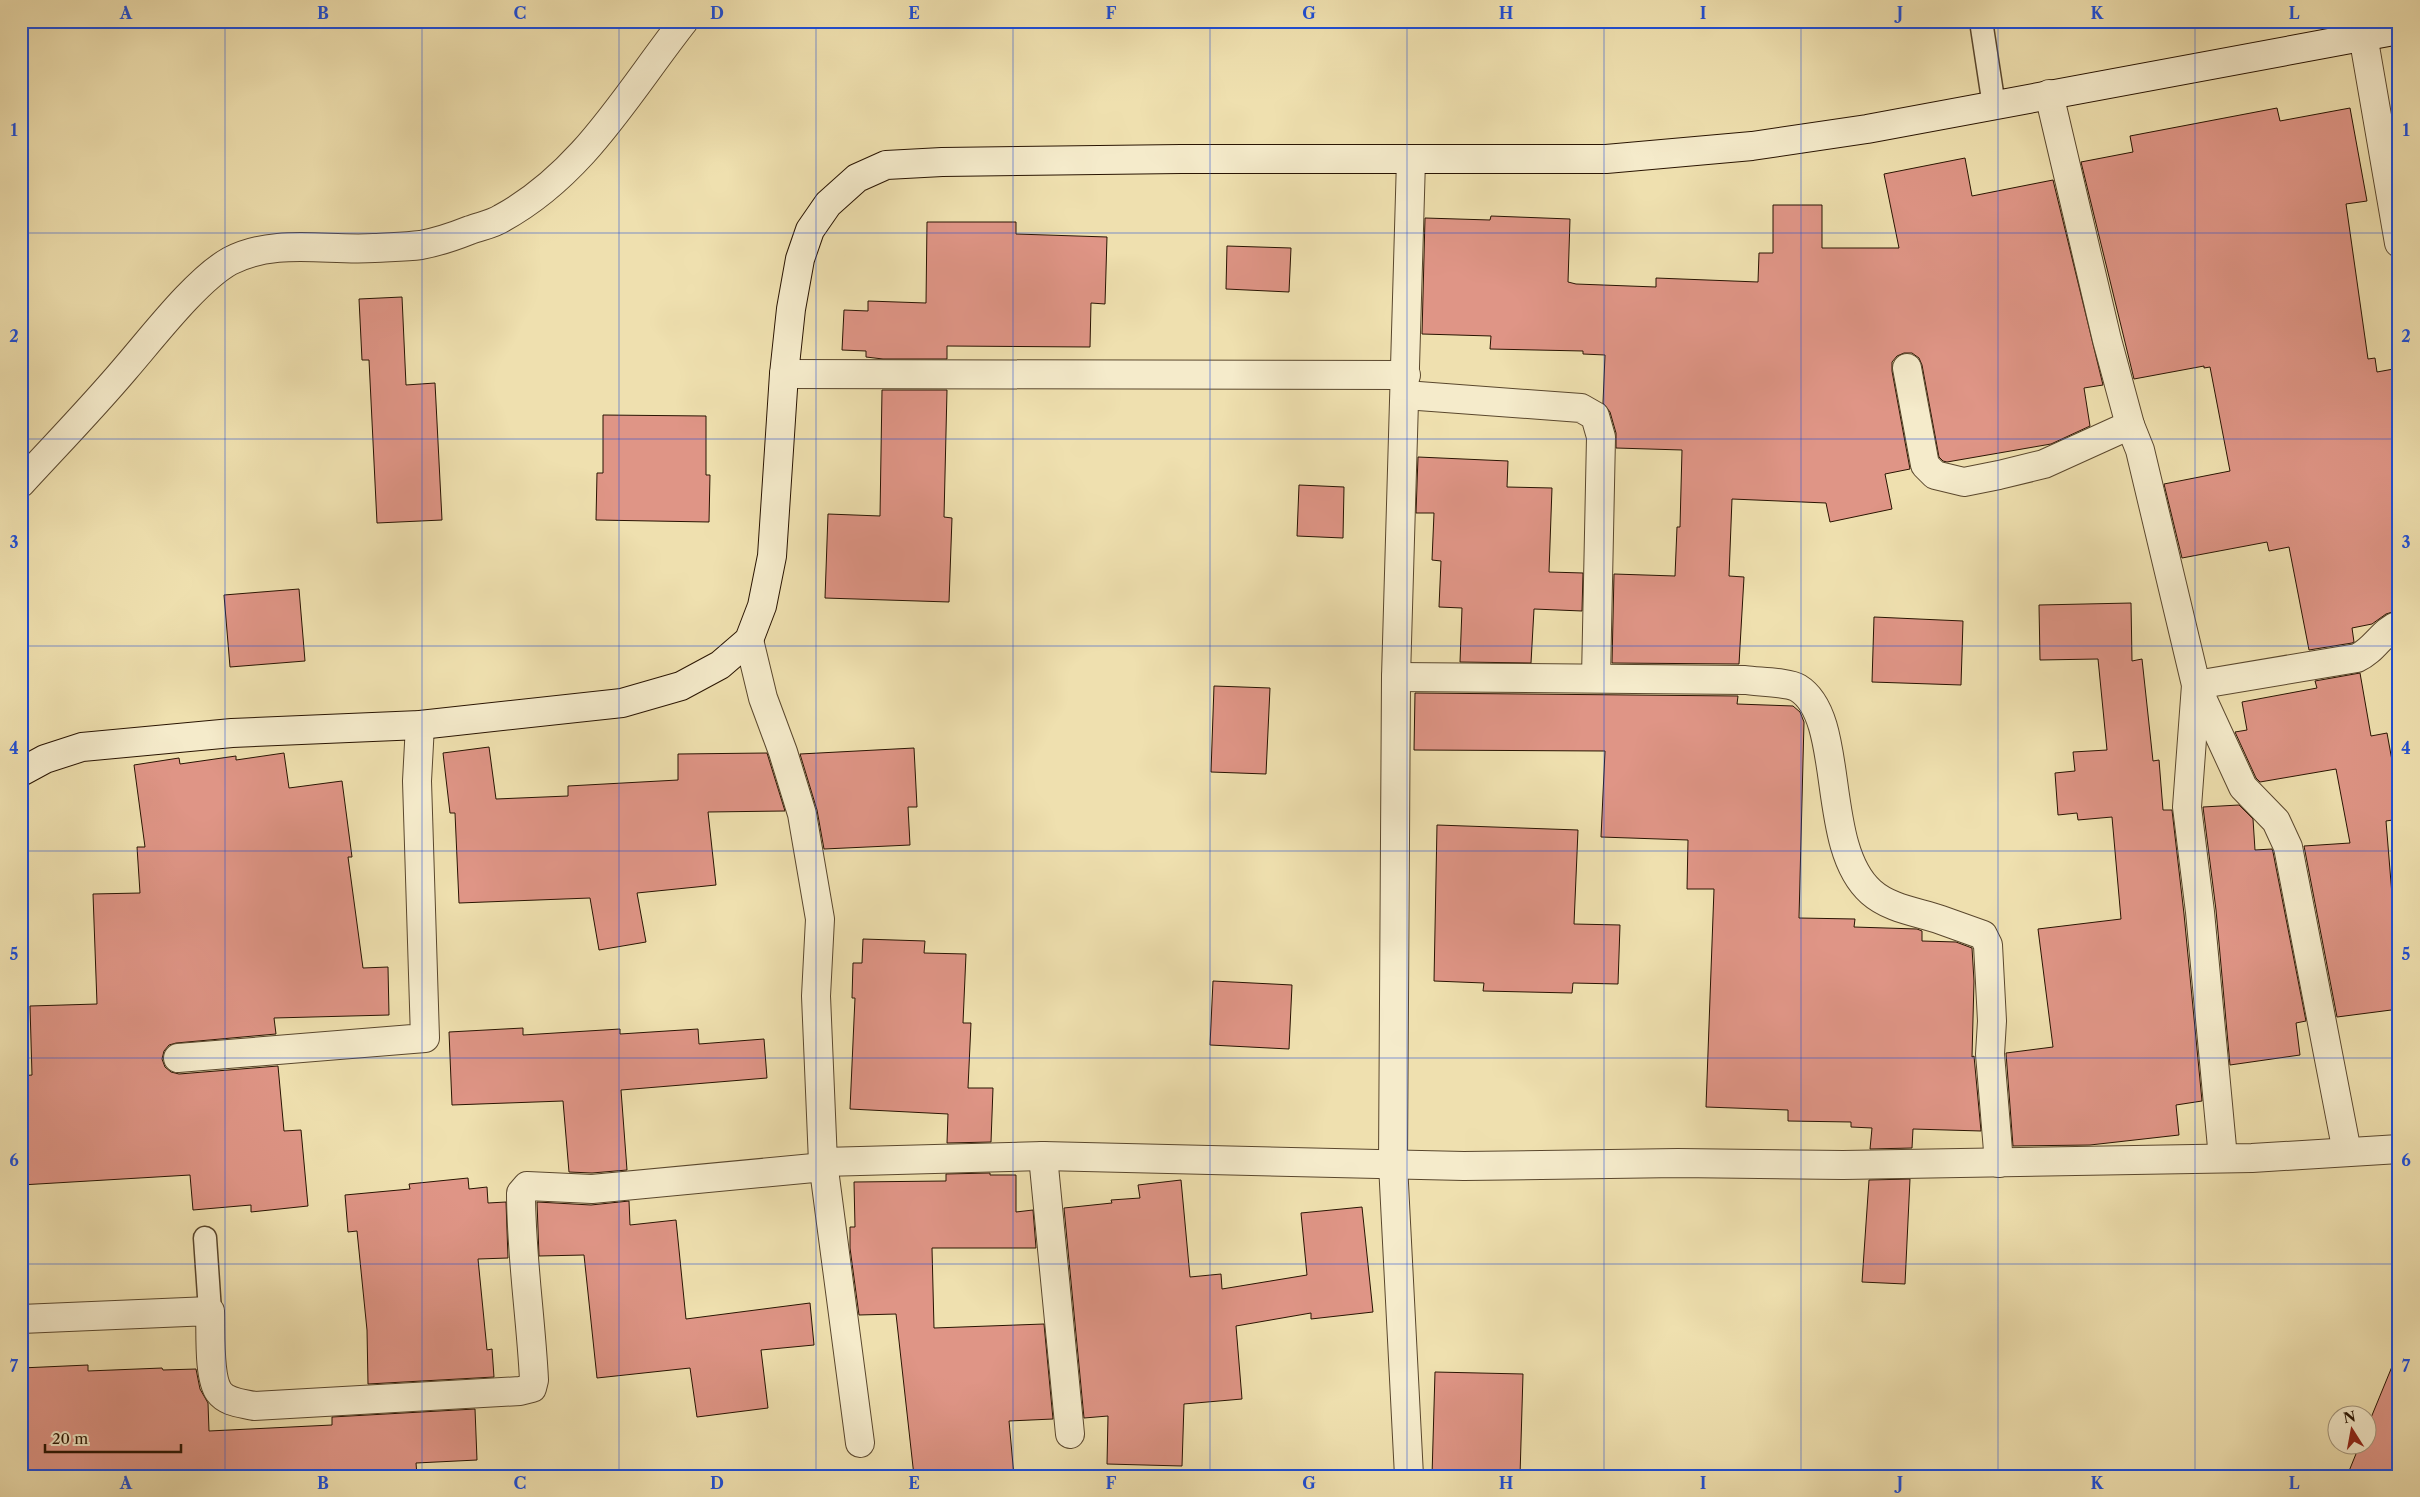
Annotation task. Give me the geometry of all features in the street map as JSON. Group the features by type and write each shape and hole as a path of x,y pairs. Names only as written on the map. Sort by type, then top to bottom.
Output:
{"street":[{"path":"21,483 101,397 165,323 210,276 230,261 260,251 291,246 355,249 422,245 500,219 539,195 582,154 618,113 654,60 684,21"},
{"path":"21,772 45,759 82,747 232,733 420,725 622,703 681,686 720,665 748,640 762,606 772,556 784,374 791,309 800,259 810,230 828,204 857,178 886,165 942,162 1181,159 1606,159 1752,146 1867,130 2049,94 2363,35 2399,30"},
{"path":"2363,35 2399,243"},
{"path":"2049,94 2107,340 2130,425 2140,450 2196,685 2243,787 2276,821 2288,847 2347,1152"},
{"path":"1409,1476 1393,1164 1396,677 1411,160"},
{"path":"1908,368 1925,465 1935,475 1964,482 2044,464 2130,425"},
{"path":"784,374 1405,385 1581,408 1595,416 1601,437 1596,678"},
{"path":"2196,685 2357,658 2372,650 2391,628 2399,625"},
{"path":"748,640 763,698 783,752 802,814 820,919 816,996 823,1165 860,1443"},
{"path":"1396,677 1745,680 1796,686 1810,697 1822,722 1840,827 1850,864 1859,879 1872,893 1902,909 1983,935 1988,945 1992,1021 1990,1054 1999,1163"},
{"path":"2196,685 2190,785 2187,797 2224,1158"},
{"path":"178,1058 425,1038 417,781 420,725"},
{"path":"21,1319 210,1311 214,1378 219,1392 232,1402 254,1406 520,1391 532,1388 534,1380 520,1193 527,1186 592,1188 823,1165 1043,1156 1464,1166 1678,1162 1844,1165 2224,1158 2399,1148"},
{"path":"1043,1156 1070,1434"}],"lane":[{"path":"1981,21 1994,106"},
{"path":"205,1238 210,1311"}],"building":[{"path":"2277,108 2280,121 2350,108 2367,201 2346,204 2368,359 2375,358 2377,372 2399,368 2399,610 2386,614 2372,624 2352,628 2354,642 2352,643 2309,650 2289,547 2269,551 2267,542 2182,558 2164,484 2230,471 2210,367 2204,368 2204,366 2134,379 2081,162 2133,152 2130,136"},
{"path":"1965,158 1972,196 2053,180 2103,385 2084,388 2090,426 2051,444 1947,462 1943,461 1939,457 1922,365 1919,358 1912,353 1904,353 1897,356 1892,362 1892,371 1910,469 1885,474 1892,509 1830,522 1826,503 1732,499 1729,576 1744,577 1739,664 1612,663 1614,574 1675,576 1677,527 1680,527 1682,450 1616,448 1616,433 1610,412 1603,403 1605,355 1583,354 1583,351 1490,349 1491,336 1422,334 1425,218 1490,220 1491,216 1570,219 1568,282 1576,284 1656,287 1656,278 1758,282 1759,253 1773,253 1773,205 1822,205 1822,248 1899,248 1884,174"},
{"path":"927,222 1016,222 1016,234 1107,237 1105,304 1091,303 1090,347 947,346 947,359 883,359 866,357 866,351 842,350 844,310 868,311 868,301 926,303"},
{"path":"1227,246 1291,248 1289,292 1226,289"},
{"path":"402,297 406,385 435,383 442,520 377,523 369,360 362,360 359,299"},
{"path":"882,390 947,390 944,517 952,518 949,602 825,598 828,514 880,516"},
{"path":"603,415 706,416 706,475 710,475 709,522 596,520 597,473 603,473"},
{"path":"1418,457 1508,461 1507,487 1552,488 1549,572 1583,573 1582,611 1534,609 1531,663 1460,662 1462,608 1439,607 1441,561 1432,560 1434,513 1416,513"},
{"path":"1299,485 1344,487 1343,538 1297,536"},
{"path":"299,589 305,661 230,667 224,595"},
{"path":"2131,603 2132,661 2142,659 2153,761 2159,760 2163,810 2172,810 2202,1101 2176,1105 2179,1135 2090,1145 2013,1146 2006,1053 2053,1047 2038,929 2121,919 2112,817 2078,820 2077,813 2058,815 2055,773 2075,771 2073,752 2107,750 2098,659 2040,660 2039,605"},
{"path":"1874,617 1963,621 1961,685 1872,682"},
{"path":"2360,673 2371,736 2387,733 2399,799 2399,819 2386,821 2392,895 2399,894 2399,1009 2337,1017 2304,846 2350,843 2336,769 2260,782 2256,778 2235,732 2247,730 2242,702 2317,688 2315,681"},
{"path":"1214,686 1270,688 1266,774 1211,772"},
{"path":"1415,693 1738,696 1737,704 1793,706 1800,712 1804,722 1799,918 1855,919 1854,927 1917,929 1922,931 1922,941 1956,942 1972,948 1974,981 1972,1057 1974,1056 1981,1131 1913,1129 1912,1148 1870,1149 1872,1128 1851,1127 1851,1122 1788,1121 1788,1110 1706,1107 1714,889 1687,889 1688,840 1601,837 1605,751 1414,750"},
{"path":"489,747 496,799 568,796 568,786 678,780 678,754 767,753 785,811 708,812 716,885 637,893 646,942 599,950 590,898 459,903 455,813 450,813 443,753"},
{"path":"914,748 917,807 908,807 910,845 824,849 817,810 800,754"},
{"path":"284,753 289,788 342,781 352,857 348,857 363,968 388,967 389,1015 274,1018 276,1034 176,1043 169,1045 164,1051 162,1059 165,1067 171,1072 179,1074 278,1066 284,1131 301,1130 308,1206 251,1212 251,1205 193,1210 190,1175 21,1185 21,1076 32,1075 30,1006 97,1004 93,894 140,893 137,847 145,847 134,765 179,758 180,764 236,756 236,760"},
{"path":"2239,805 2253,819 2255,850 2272,849 2273,852 2306,1021 2296,1023 2300,1055 2230,1065 2216,910 2203,807"},
{"path":"1437,825 1578,830 1574,924 1620,925 1618,984 1573,983 1572,993 1483,991 1484,983 1434,981"},
{"path":"863,939 925,941 924,953 966,954 963,1023 971,1023 968,1088 993,1088 991,1142 947,1143 948,1114 850,1109 855,998 852,998 853,963 862,963"},
{"path":"1213,981 1292,985 1289,1049 1210,1045"},
{"path":"523,1028 523,1035 620,1029 620,1034 698,1029 699,1044 764,1039 767,1078 621,1090 627,1170 592,1173 569,1172 563,1101 452,1105 449,1032"},
{"path":"990,1173 990,1175 1016,1175 1016,1212 1033,1210 1036,1248 932,1248 934,1328 1044,1324 1053,1419 1009,1421 1014,1476 914,1476 896,1314 859,1315 850,1248 850,1227 855,1227 854,1182 946,1181 946,1174"},
{"path":"468,1178 469,1189 487,1187 488,1203 506,1202 508,1258 478,1259 487,1350 492,1349 494,1377 368,1384 367,1330 357,1231 348,1232 345,1195 410,1189 409,1184"},
{"path":"1910,1179 1905,1284 1862,1282 1869,1180"},
{"path":"1181,1180 1190,1277 1221,1274 1222,1289 1307,1275 1301,1213 1362,1207 1373,1312 1311,1319 1311,1313 1236,1326 1242,1399 1184,1404 1182,1466 1107,1464 1108,1416 1084,1418 1064,1208 1112,1203 1111,1200 1140,1198 1138,1185"},
{"path":"629,1201 630,1225 676,1220 686,1319 810,1303 814,1345 761,1350 768,1408 697,1417 690,1368 597,1378 584,1255 539,1256 537,1202 591,1205"},
{"path":"2398,1352 2399,1457 2391,1476 2347,1476 2356,1454 2378,1454 2377,1404"},
{"path":"88,1365 88,1371 162,1368 163,1370 196,1369 200,1389 208,1403 209,1431 332,1425 332,1417 475,1409 477,1460 416,1463 417,1476 21,1476 21,1368"},
{"path":"1435,1372 1523,1374 1520,1476 1432,1476"}]}
